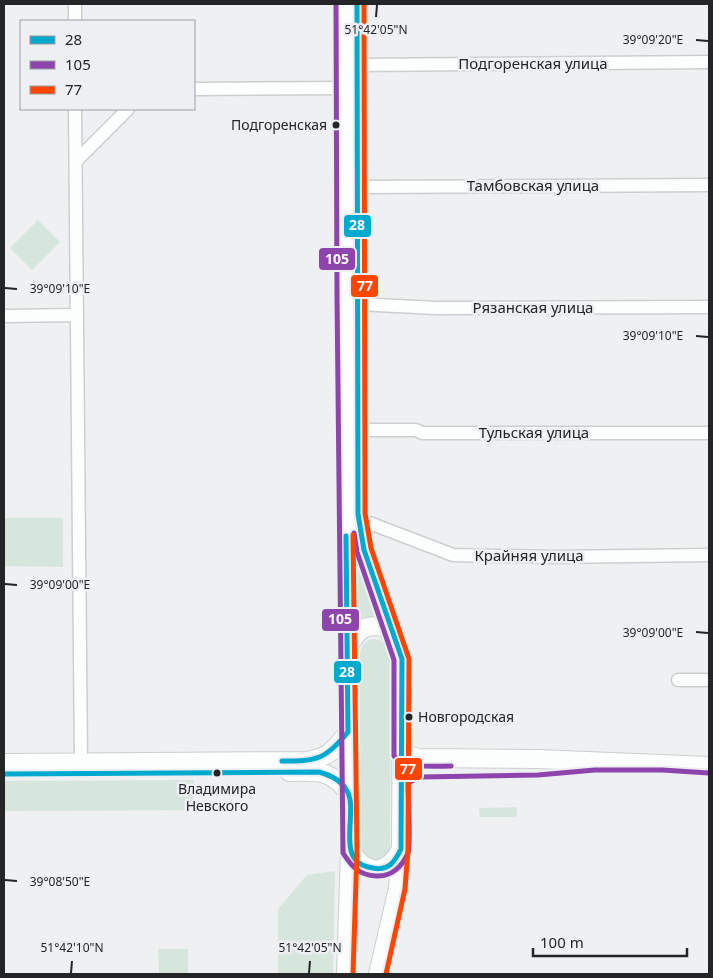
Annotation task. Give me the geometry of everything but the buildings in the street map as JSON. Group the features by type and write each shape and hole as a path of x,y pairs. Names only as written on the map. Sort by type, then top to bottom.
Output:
{"main road":[{"path":"344,4 344,295 350,850 346,974"},
{"path":"357,4 358,514 364,550 402,659 401,849 398,888 378,974"},
{"path":"348,646 360,630 371,625 384,627 395,642"},
{"path":"4,763 306,761 322,758 335,749 348,732"},
{"path":"401,752 418,758 538,759 709,766"},
{"path":"401,778 418,770 538,768 595,762"},
{"path":"4,774 319,772 329,774 348,793"},
{"path":"350,850 360,864 374,869 388,867 395,860 401,849"}],"street":[{"path":"74,4 75,20"},
{"name":"Подгоренская улица","path":"357,65 709,62"},
{"path":"195,89 344,88"},
{"path":"75,110 81,762"},
{"path":"76,161 127,110"},
{"name":"Тамбовская улица","path":"357,187 709,185"},
{"name":"Рязанская улица","path":"357,304 437,308 709,307"},
{"path":"4,316 77,315"},
{"name":"Тульская улица","path":"358,430 416,430 422,433 709,433"},
{"name":"Крайняя улица","path":"358,514 367,522 453,555 554,557 709,555"},
{"path":"678,680 709,680"}],"shaded area":[{"path":"38,220 60,242 32,270 10,248"},
{"path":"4,518 63,518 63,567 4,566"},
{"path":"354,556 381,621 367,618 354,622"},
{"path":"371,639 384,643 391,653 390,847 385,856 380,859 369,860 360,850 359,845 360,653 363,644"},
{"path":"194,780 194,801 214,801 214,810 4,811 4,781"},
{"path":"517,807 517,817 480,817 479,808"},
{"path":"335,871 333,974 278,974 278,909 307,875"},
{"path":"158,949 188,949 188,973 210,974 159,973"}],"transit line":[{"name":"105","path":"336,4 343,853 356,869 365,874 386,875 399,867 406,858 409,848 408,783 420,777 538,775 595,770 662,770 709,773"},
{"name":"28","path":"4,774 319,772 335,779 347,791 351,810 350,845 352,855 358,863 371,868 385,868 398,856 401,849 402,659 364,550 358,514 357,4"},
{"name":"77","path":"364,4 365,513 371,548 409,659 408,850 405,889 386,974"},
{"name":"105","path":"354,533 357,552 394,660 394,756 412,765 451,766"},
{"name":"77","path":"353,535 357,850 353,974"},
{"name":"28","path":"282,761 320,757 333,748 348,732 346,536"}],"place":[{"name":"Подгоренская","path":"336,125"},
{"name":"Новгородская","path":"409,717"},
{"name":"Владимира Невского","path":"217,773"}]}
